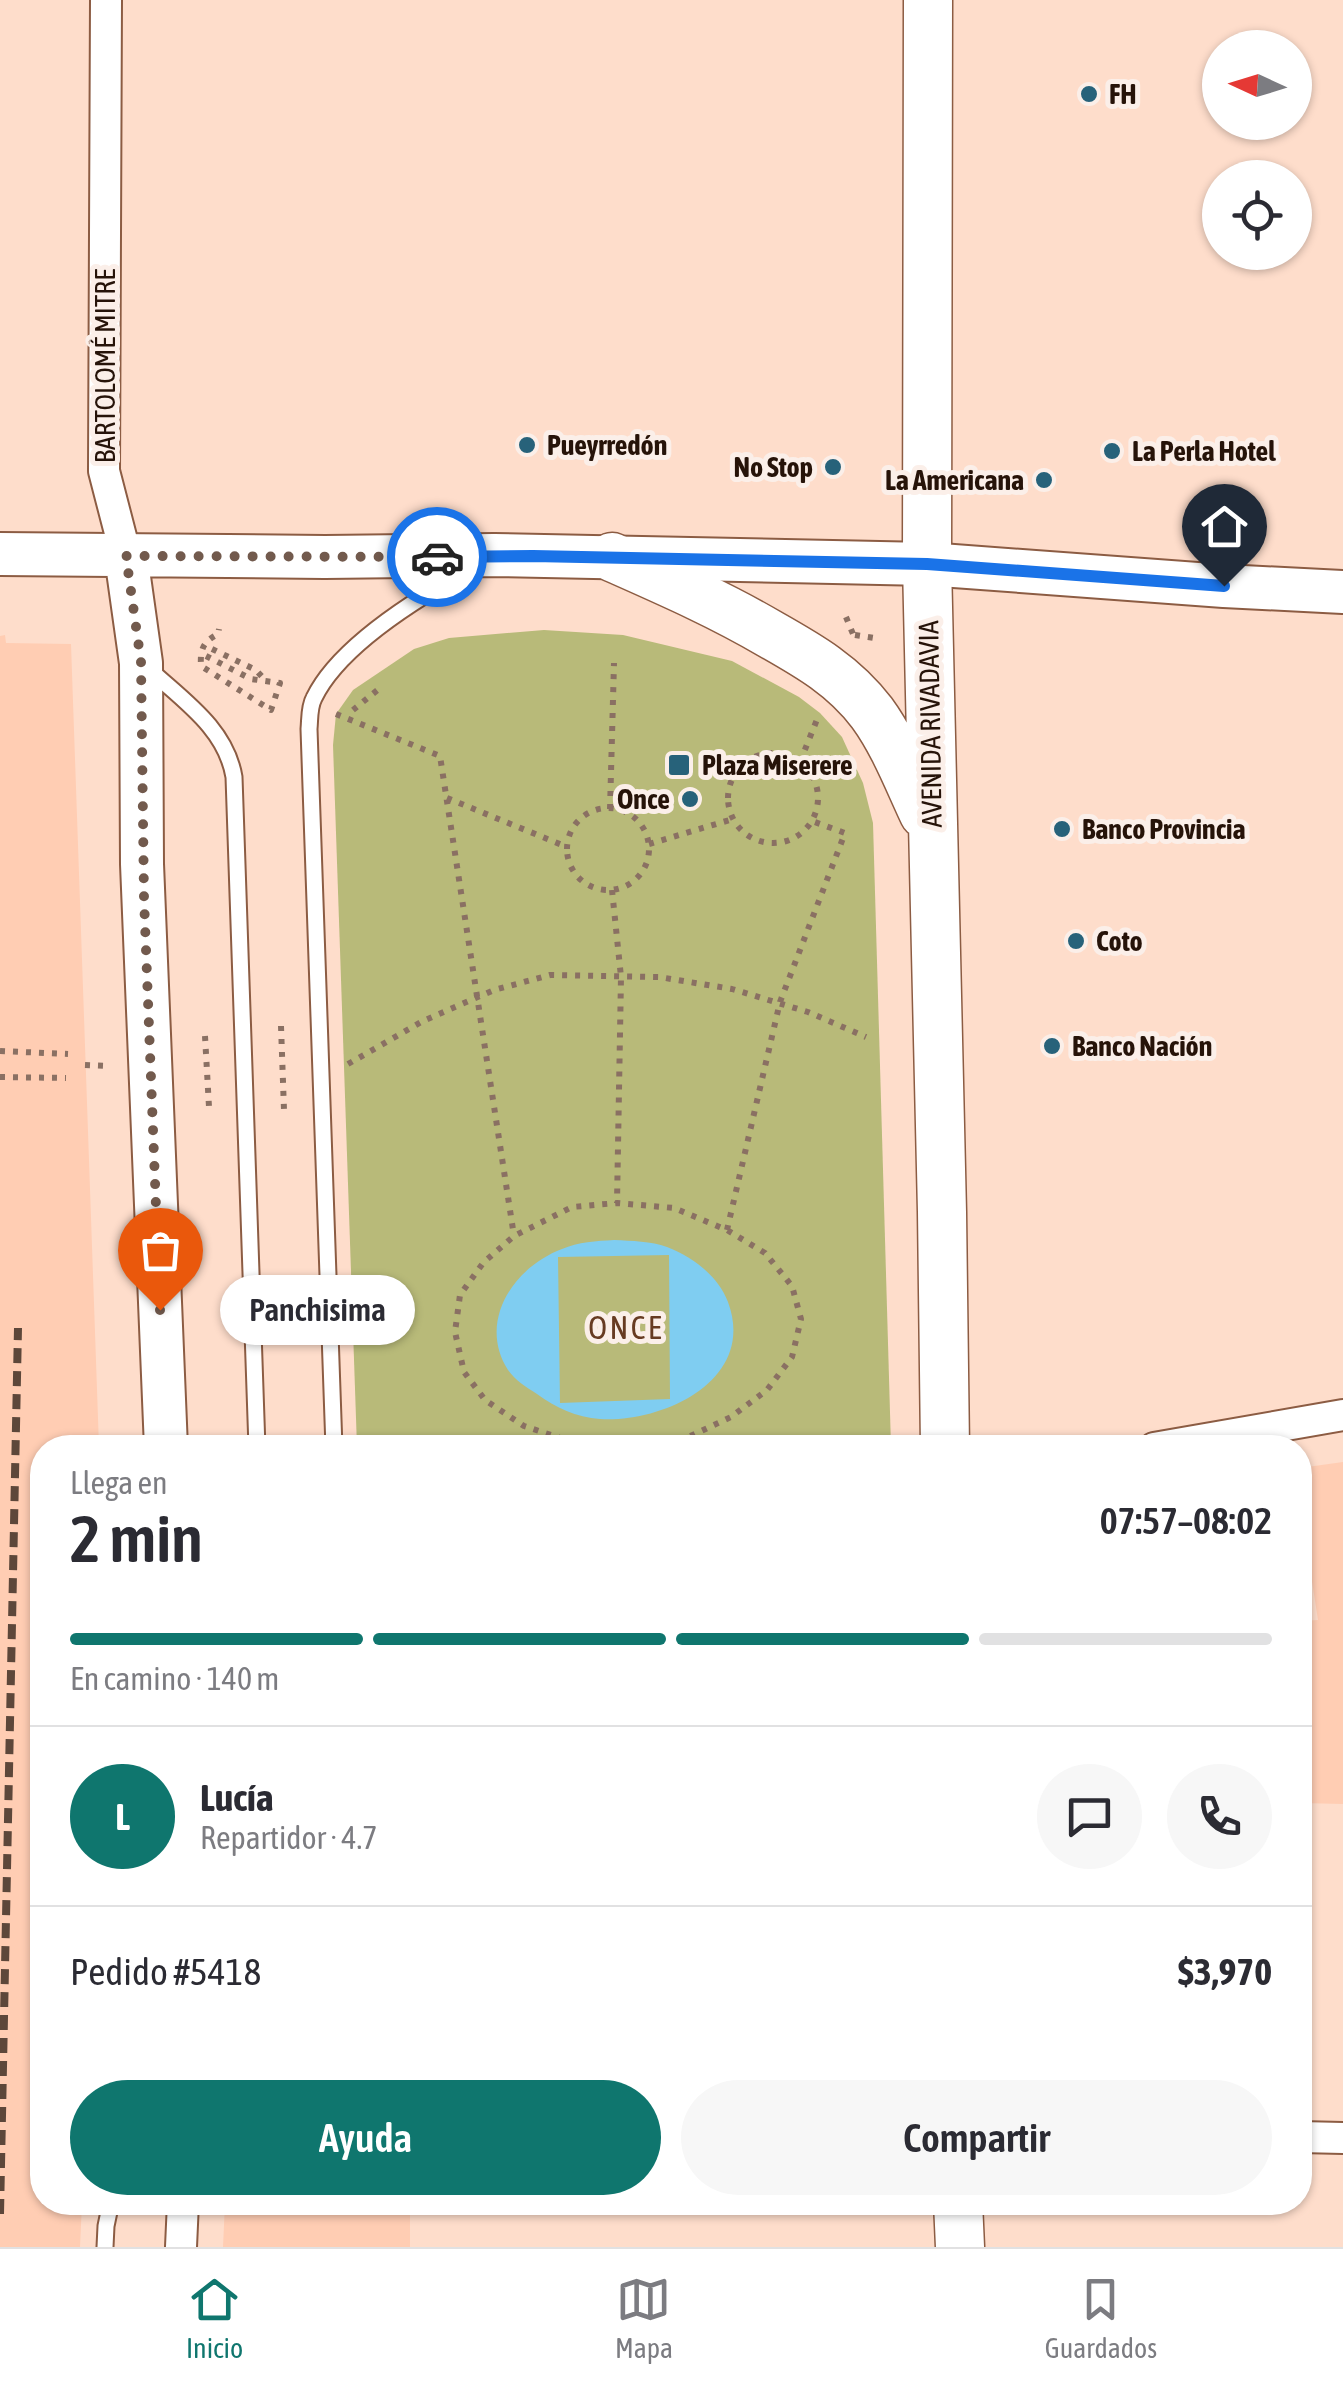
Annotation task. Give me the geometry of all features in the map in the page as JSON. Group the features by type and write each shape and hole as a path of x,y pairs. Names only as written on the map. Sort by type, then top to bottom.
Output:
{"main road":[{"name":"AVENIDA RIVADAVIA","path":"928,0 927,564 945,1435"},
{"path":"0,554 494,555 927,564 1343,592"},
{"name":"BARTOLOMÉ MITRE","path":"126,556 141,662 143,883 165,1435"},
{"path":"612,557 748,621 837,674 872,712 932,831"},
{"path":"959,2215 960,2247"}],"street":[{"name":"BARTOLOMÉ MITRE","path":"106,0 104,471 126,556"},
{"path":"1228,1435 1343,1415"},
{"path":"1312,2138 1343,2138"},
{"path":"181,2247 182,2215"}],"lane":[{"path":"334,1435 309,729 312,700 355,647 378,626 494,555"},
{"path":"141,662 208,723 232,760 257,1435"},
{"path":"105,2247 108,2215"}],"path":[{"path":"846,616 854,635"},
{"path":"209,653 251,679 280,684 271,710 201,666 200,651 219,629"},
{"path":"610,809 614,663"},
{"path":"353,710 380,688"},
{"path":"800,762 820,713"},
{"path":"336,714 440,756 514,1236"},
{"path":"778,753 800,762 814,778 818,792 812,821 790,841 760,842 746,835 729,811 727,796 738,769 763,754 778,753"},
{"path":"446,798 567,847"},
{"path":"602,808 630,814 640,823 649,844 641,874 632,883 612,890 582,882 568,860 570,833 589,813 602,808"},
{"path":"649,844 733,819"},
{"path":"727,1230 780,1002 845,833 812,821"},
{"path":"612,890 621,977 617,1203"},
{"path":"348,1064 423,1022 494,990 550,975 659,977 714,986 780,1002 866,1037"},
{"path":"281,1026 284,1110"},
{"path":"205,1036 208,1107"},
{"path":"0,1051 68,1054"},
{"path":"84,1065 108,1066"},
{"path":"0,1077 66,1078"},
{"path":"553,1435 524,1426 486,1400 464,1372 455,1332 460,1295 483,1262 514,1236 572,1208 617,1203 674,1208 727,1230 765,1253 792,1286 801,1319 792,1356 767,1390 731,1417 693,1435"}],"shaded area":[{"path":"5,635 6,643 71,644 99,1435 30,1435 30,2215 81,2215 80,2247 0,2247 0,636"},
{"path":"1343,1462 1343,1804 1312,1803 1312,1620 1318,1620 1312,1581 1312,1466"},
{"path":"224,2215 410,2215 410,2247 223,2247"}],"green space":[{"name":"Plaza Miserere","path":"544,630 623,635 732,661 799,697 842,737 863,783 873,823 891,1435 357,1435 333,745 336,714 353,690 414,649 449,638"}],"water":[{"path":"608,1240 661,1245 695,1262 724,1293 733,1330 729,1354 717,1374 698,1391 651,1413 600,1419 559,1408 517,1380 499,1351 497,1333 505,1298 529,1269 568,1247","holes":["669,1255 670,1399 560,1403 558,1257"]}],"railway":[{"path":"0,2214 18,1328"}],"way so far":[{"path":"160,1310 144,898 141,662 126,556 437,557"}],"place":[{"name":"FH","path":"1089,94"},
{"name":"Pueyrredón","path":"527,445"},
{"name":"La Perla Hotel","path":"1112,451"},
{"name":"No Stop","path":"833,467"},
{"name":"La Americana","path":"1044,480"},
{"name":"Plaza Miserere","path":"679,765"},
{"name":"Once","path":"690,799"},
{"name":"Banco Provincia","path":"1062,829"},
{"name":"Coto","path":"1076,941"},
{"name":"Banco Nación","path":"1052,1046"},
{"name":"Panchisima","path":"160,1310"}],"district":[{"name":"ONCE","path":"626,1327"}],"route":[{"path":"437,557 927,564 1224,586"}]}
